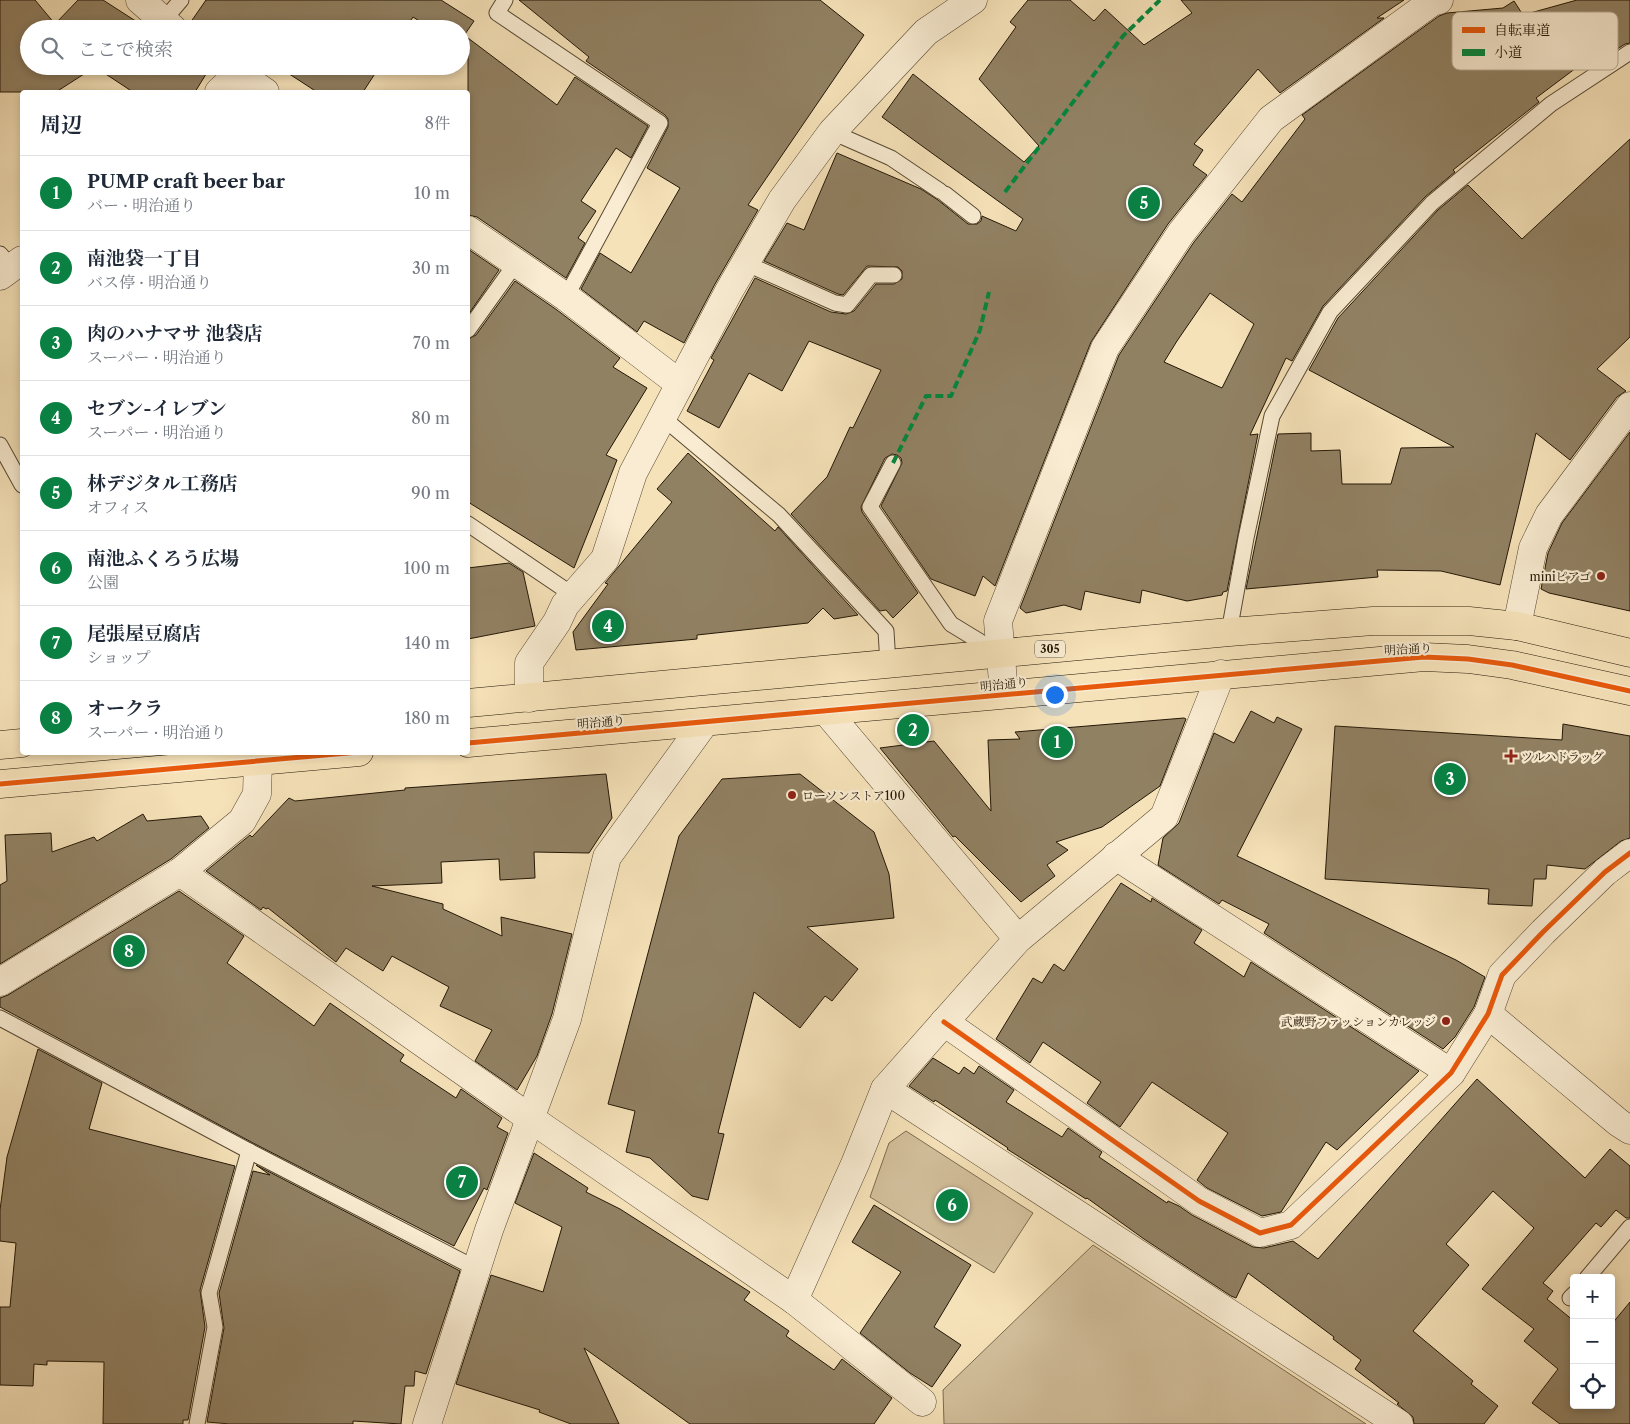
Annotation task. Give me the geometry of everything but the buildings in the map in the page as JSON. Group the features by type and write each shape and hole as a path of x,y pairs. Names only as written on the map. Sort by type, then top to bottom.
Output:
{"main road":[{"name":"305","path":"470,703 1229,632 1373,621 1469,621 1517,626 1630,653"},
{"name":"明治通り","path":"470,743 1424,657 1468,659 1512,665 1630,691"},
{"path":"0,745 20,743"},
{"path":"0,784 259,757 299,755"}],"street":[{"path":"140,0 173,16"},
{"path":"530,698 529,664 557,622 572,595 605,559 633,473 745,263 782,200 832,132 926,32 972,0"},
{"path":"1004,694 998,622 1105,348 1181,233 1271,119 1434,1"},
{"path":"228,78 260,90"},
{"path":"470,231 566,297 680,384"},
{"path":"1517,626 1533,548 1549,515 1630,406"},
{"path":"794,1300 855,1164 886,1089 1018,939 1164,817 1221,674"},
{"path":"826,711 1018,939"},
{"path":"427,1424 489,1230 567,1020 607,857 705,722"},
{"path":"0,982 180,872 242,821 257,794 259,757"},
{"path":"944,1022 1199,1201 1260,1233 1291,1225 1451,1073 1488,1014 1502,975 1605,872 1630,853"},
{"path":"1116,856 1451,1073"},
{"path":"180,872 531,1119 794,1300 922,1402"},
{"path":"1488,1014 1630,1130"},
{"path":"886,1089 1399,1424"}],"lane":[{"path":"505,0 497,13 660,123 566,297"},
{"path":"1618,60 1630,52"},
{"path":"1229,632 1246,538 1272,416 1330,312 1432,203 1551,104 1603,70"},
{"path":"832,132 891,158 942,192 973,216"},
{"path":"470,327 516,263"},
{"path":"745,263 835,303 847,305 871,275 894,275"},
{"path":"662,417 779,515 886,631 888,664"},
{"path":"0,445 20,480"},
{"path":"893,463 870,506 951,624 1001,654"},
{"path":"470,525 572,595"},
{"path":"0,1018 249,1151 477,1269"},
{"path":"198,1424 216,1327 209,1293 249,1151"},
{"path":"1590,1274 1630,1227"}],"shaded area":[{"path":"906,1131 1033,1213 994,1273 870,1197 889,1143"},
{"path":"1093,1245 1366,1424 944,1424 943,1390"}],"marked path":[{"path":"1005,192 1123,36 1160,0"},
{"path":"893,463 926,396 951,396 980,330 989,292"}],"cycle path":[{"path":"470,743 1424,657 1468,659 1512,665 1630,691"},
{"path":"0,784 325,755"},
{"path":"944,1022 1199,1201 1260,1233 1291,1225 1451,1073 1488,1014 1502,975 1605,872 1630,853"}],"place":[{"name":"林デジタル工務店","path":"1144,203"},
{"name":"miniピアゴ","path":"1601,576"},
{"name":"セブン-イレブン","path":"608,626"},
{"name":"南池袋一丁目","path":"913,730"},
{"name":"PUMP craft beer bar","path":"1057,742"},
{"name":"ツルハドラッグ","path":"1511,756"},
{"name":"肉のハナマサ 池袋店","path":"1450,779"},
{"name":"ローソンストア100","path":"792,795"},
{"name":"オークラ","path":"129,951"},
{"name":"武蔵野ファッションカレッジ","path":"1446,1021"},
{"name":"尾張屋豆腐店","path":"462,1182"},
{"name":"南池ふくろう広場","path":"952,1205"}]}
